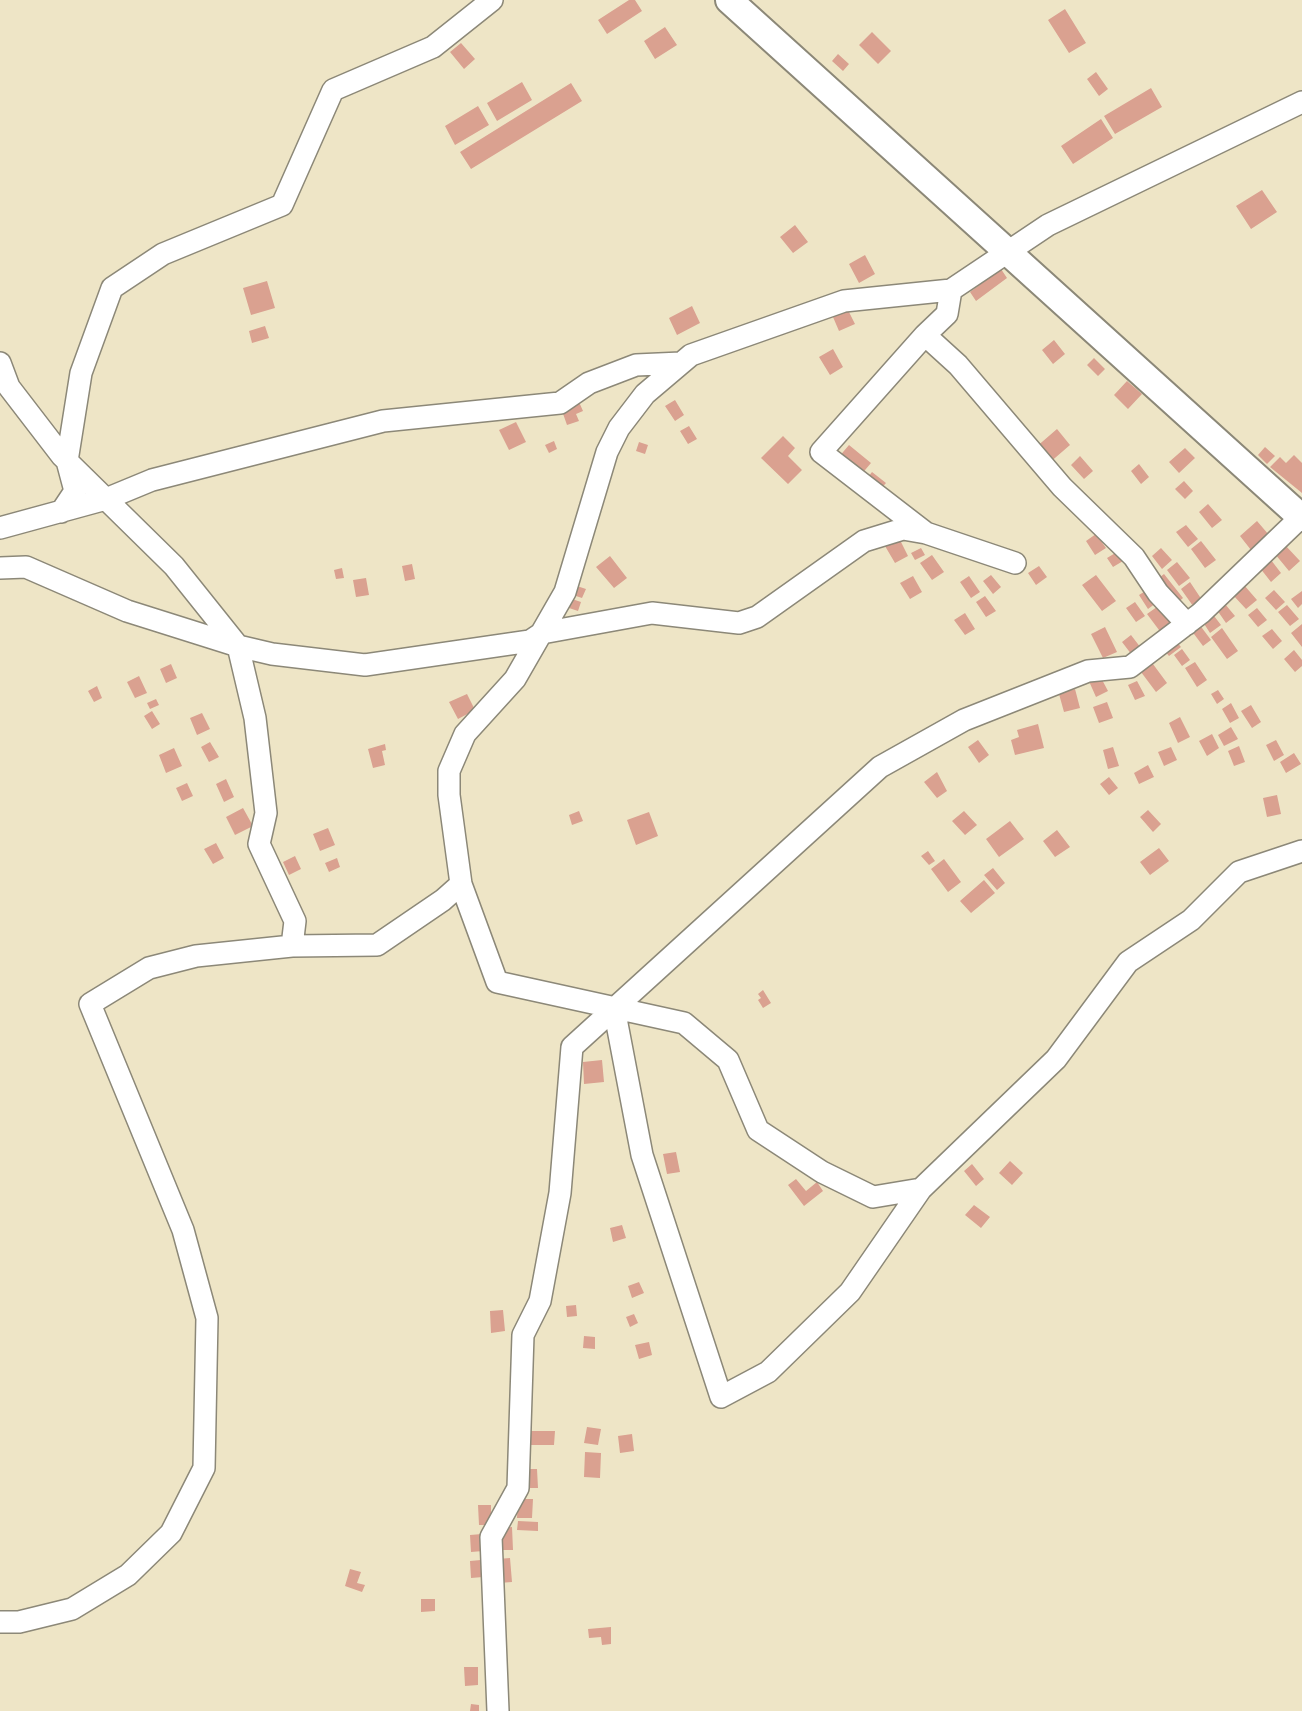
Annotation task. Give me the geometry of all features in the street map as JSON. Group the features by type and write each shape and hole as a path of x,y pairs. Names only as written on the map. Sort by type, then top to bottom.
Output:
{"main road":[{"path":"729,0 1302,517"}],"street":[{"path":"61,512 75,491 67,461 81,373 112,288 163,254 282,205 333,90 433,47 492,0"},
{"path":"921,1189 873,1197 822,1172 758,1130 728,1060 684,1023 497,982 461,884 449,795 449,771 465,734 515,679 565,592 613,440 645,394 691,355 844,300 951,290 1048,225 1302,102"},
{"path":"926,533 821,452 947,314 951,290"},
{"path":"925,335 958,365 1062,487 1133,557 1158,593 1187,624"},
{"path":"0,363 9,387 67,461 174,566 238,646 256,718 266,813 258,844 295,921 292,946"},
{"path":"0,527 106,499 152,480 383,421 560,404 589,383 636,365 681,363"},
{"path":"498,1711 491,1536 519,1488 523,1335 540,1301 561,1193 572,1047 880,767 964,720 1088,671 1130,667 1187,624 1302,517"},
{"path":"0,568 26,567 127,611 238,646 272,654 365,664 530,641 542,634 652,613 739,623 757,617 864,541 903,529 926,533 1015,563"},
{"path":"614,1008 642,1155 722,1397 768,1372 850,1292 921,1189 1056,1059 1128,962 1191,920 1239,872 1302,851"},
{"path":"0,1622 19,1622 72,1609 128,1575 170,1533 204,1468 207,1318 183,1230 90,1004 149,968 196,956 292,946 377,945 443,900 461,884"}],"building":[{"path":"629,0 635,0 642,11 607,34 598,20"},
{"path":"1065,9 1086,43 1069,53 1048,20"},
{"path":"665,27 677,45 655,59 644,41"},
{"path":"872,32 891,51 878,64 859,45"},
{"path":"461,43 475,59 464,69 450,52"},
{"path":"838,54 849,64 843,71 832,61"},
{"path":"1096,72 1108,89 1099,96 1087,79"},
{"path":"522,82 532,100 497,121 487,103"},
{"path":"571,83 582,101 471,169 460,152"},
{"path":"1151,88 1162,107 1115,134 1104,116"},
{"path":"478,106 489,125 455,145 445,126"},
{"path":"1101,119 1113,138 1073,164 1061,146"},
{"path":"1262,190 1277,212 1251,229 1236,206"},
{"path":"795,225 808,242 793,253 780,237"},
{"path":"865,255 875,274 859,283 849,264"},
{"path":"1001,269 1007,278 976,301 970,292"},
{"path":"267,281 275,308 251,315 243,288"},
{"path":"692,306 700,323 677,335 669,318"},
{"path":"848,310 855,324 839,331 833,317"},
{"path":"265,326 269,338 252,343 249,331"},
{"path":"1054,340 1065,354 1053,364 1042,350"},
{"path":"833,349 843,367 830,375 819,357"},
{"path":"1094,358 1105,369 1098,376 1087,365"},
{"path":"1127,381 1142,394 1128,409 1114,395"},
{"path":"675,400 684,415 675,421 665,406"},
{"path":"579,402 583,411 576,414 579,421 567,425 561,408"},
{"path":"516,422 526,442 509,450 499,430"},
{"path":"689,426 697,439 688,444 680,431"},
{"path":"1057,429 1070,445 1048,464 1035,448"},
{"path":"783,436 795,448 788,456 802,470 788,484 761,458"},
{"path":"554,441 557,449 549,453 545,445"},
{"path":"639,442 648,445 645,454 636,451"},
{"path":"849,445 871,463 860,476 838,458"},
{"path":"1265,447 1275,456 1267,464 1258,455"},
{"path":"1185,448 1195,458 1179,473 1169,462"},
{"path":"1294,455 1302,463 1302,493 1270,467 1280,457 1286,463"},
{"path":"1080,456 1093,471 1084,479 1071,465"},
{"path":"1139,464 1149,477 1141,484 1131,471"},
{"path":"872,472 886,483 878,492 865,481"},
{"path":"1184,481 1193,491 1185,499 1175,489"},
{"path":"1208,504 1222,520 1212,528 1199,512"},
{"path":"1257,521 1269,535 1251,550 1240,536"},
{"path":"1186,525 1198,539 1188,547 1176,532"},
{"path":"1096,534 1106,548 1095,555 1086,541"},
{"path":"899,538 908,556 895,563 885,546"},
{"path":"1201,541 1216,560 1205,568 1191,549"},
{"path":"1285,545 1300,561 1289,571 1275,554"},
{"path":"921,548 925,555 915,560 911,553"},
{"path":"1161,548 1172,560 1162,569 1152,556"},
{"path":"1117,552 1123,561 1113,567 1107,558"},
{"path":"932,555 944,572 932,580 920,563"},
{"path":"610,556 627,578 614,588 596,567"},
{"path":"1271,560 1281,573 1271,582 1260,568"},
{"path":"1177,562 1190,578 1179,586 1167,570"},
{"path":"412,564 415,579 405,581 402,566"},
{"path":"1039,566 1047,577 1036,585 1028,573"},
{"path":"342,568 344,578 336,579 334,570"},
{"path":"1164,574 1183,598 1175,605 1155,581"},
{"path":"991,575 1001,587 993,594 983,581"},
{"path":"1096,575 1116,601 1102,611 1082,585"},
{"path":"913,576 922,592 910,599 900,583"},
{"path":"969,576 980,592 971,598 960,582"},
{"path":"366,578 369,595 356,597 353,580"},
{"path":"1190,582 1202,600 1193,606 1181,589"},
{"path":"1244,585 1257,600 1246,609 1233,595"},
{"path":"577,586 586,589 582,598 573,595"},
{"path":"1147,590 1156,603 1148,609 1139,595"},
{"path":"1274,590 1285,602 1276,610 1265,598"},
{"path":"1302,591 1302,604 1298,608 1291,599"},
{"path":"985,596 996,611 986,617 976,602"},
{"path":"572,599 581,602 578,611 569,608"},
{"path":"1135,602 1145,616 1136,622 1126,608"},
{"path":"1161,604 1176,623 1162,634 1147,614"},
{"path":"1225,604 1235,616 1226,623 1217,610"},
{"path":"1287,605 1299,619 1290,626 1278,612"},
{"path":"1257,608 1267,620 1258,627 1248,615"},
{"path":"1211,612 1221,625 1210,633 1201,619"},
{"path":"965,613 975,629 965,635 954,620"},
{"path":"1199,624 1211,640 1203,646 1191,630"},
{"path":"1302,624 1302,647 1291,633"},
{"path":"1105,627 1117,652 1103,658 1091,634"},
{"path":"1222,628 1238,651 1227,659 1211,637"},
{"path":"1272,629 1282,641 1273,649 1262,636"},
{"path":"1131,635 1144,652 1135,659 1122,642"},
{"path":"1175,640 1181,647 1169,656 1163,649"},
{"path":"1182,649 1190,660 1182,666 1174,655"},
{"path":"1294,650 1302,660 1302,666 1295,672 1284,659"},
{"path":"1150,660 1167,683 1156,692 1138,668"},
{"path":"1195,662 1207,680 1197,687 1185,668"},
{"path":"171,664 177,678 166,683 160,669"},
{"path":"1099,674 1108,691 1096,697 1088,679"},
{"path":"139,676 147,693 135,698 127,682"},
{"path":"1137,681 1145,696 1135,700 1128,685"},
{"path":"97,686 102,698 94,702 88,691"},
{"path":"1075,689 1080,708 1064,712 1059,694"},
{"path":"1218,690 1224,699 1217,704 1211,694"},
{"path":"467,694 475,710 458,719 449,702"},
{"path":"156,699 159,705 150,709 147,703"},
{"path":"1107,702 1113,718 1099,723 1093,707"},
{"path":"1231,703 1239,718 1230,723 1222,709"},
{"path":"1251,705 1261,722 1252,728 1241,711"},
{"path":"152,711 160,724 152,729 144,716"},
{"path":"202,713 210,729 197,735 190,718"},
{"path":"1180,717 1190,737 1178,743 1169,723"},
{"path":"1038,724 1044,748 1015,755 1011,740 1019,737 1017,730"},
{"path":"1231,727 1238,739 1224,746 1218,735"},
{"path":"1212,734 1219,748 1207,756 1199,741"},
{"path":"978,740 989,755 979,763 968,747"},
{"path":"1276,740 1284,755 1274,761 1266,745"},
{"path":"210,742 219,757 209,762 201,747"},
{"path":"385,744 386,750 382,751 385,765 373,768 368,749"},
{"path":"1239,746 1245,762 1234,766 1228,751"},
{"path":"1113,747 1119,766 1108,769 1103,750"},
{"path":"1171,747 1177,760 1164,766 1158,752"},
{"path":"174,748 182,766 166,773 159,755"},
{"path":"1294,753 1301,764 1286,773 1280,762"},
{"path":"1148,765 1154,777 1139,784 1134,773"},
{"path":"937,772 947,791 937,798 924,782"},
{"path":"1109,777 1118,788 1109,795 1100,784"},
{"path":"226,779 234,797 224,802 216,784"},
{"path":"187,783 193,796 182,801 176,788"},
{"path":"1277,795 1281,814 1267,817 1263,798"},
{"path":"243,808 253,826 235,835 226,817"},
{"path":"1148,810 1161,824 1153,832 1140,817"},
{"path":"579,811 583,821 572,825 569,815"},
{"path":"964,811 977,825 965,835 952,821"},
{"path":"649,812 658,836 636,845 627,820"},
{"path":"1010,821 1024,839 999,857 986,839"},
{"path":"328,828 335,845 320,851 313,834"},
{"path":"1057,830 1070,847 1055,857 1043,841"},
{"path":"216,843 224,858 213,864 204,849"},
{"path":"1159,848 1169,861 1150,875 1140,862"},
{"path":"928,851 935,861 929,865 921,856"},
{"path":"295,856 301,869 289,875 283,862"},
{"path":"337,858 340,867 329,872 325,863"},
{"path":"944,859 961,882 948,892 931,869"},
{"path":"993,868 1005,883 997,890 984,875"},
{"path":"984,880 995,893 971,913 960,901"},
{"path":"763,990 771,1003 763,1008 758,994"},
{"path":"602,1060 604,1082 584,1084 583,1062"},
{"path":"676,1152 680,1172 667,1174 663,1154"},
{"path":"1010,1161 1023,1173 1012,1185 999,1173"},
{"path":"972,1164 984,1179 976,1186 964,1171"},
{"path":"796,1179 806,1191 817,1182 823,1191 804,1206 788,1185"},
{"path":"974,1205 990,1217 981,1228 965,1215"},
{"path":"622,1225 626,1238 613,1242 610,1228"},
{"path":"639,1282 644,1293 632,1298 628,1286"},
{"path":"576,1305 577,1316 567,1317 566,1306"},
{"path":"503,1310 505,1331 491,1333 490,1311"},
{"path":"634,1314 638,1323 630,1327 626,1317"},
{"path":"584,1336 595,1337 595,1349 583,1348"},
{"path":"649,1342 652,1355 639,1359 635,1345"},
{"path":"587,1427 601,1429 598,1445 584,1443"},
{"path":"531,1431 555,1431 554,1445 531,1445"},
{"path":"632,1434 634,1451 620,1453 618,1436"},
{"path":"585,1452 601,1453 600,1478 584,1477"},
{"path":"523,1469 537,1469 538,1488 524,1488"},
{"path":"518,1499 533,1499 532,1518 517,1518"},
{"path":"478,1505 491,1505 491,1525 479,1525"},
{"path":"518,1521 538,1522 538,1531 517,1530"},
{"path":"512,1527 513,1550 500,1550 499,1528"},
{"path":"482,1534 483,1551 471,1552 470,1535"},
{"path":"510,1558 512,1582 499,1583 498,1559"},
{"path":"481,1560 483,1577 471,1578 470,1561"},
{"path":"350,1569 361,1572 357,1583 365,1585 362,1592 345,1586"},
{"path":"421,1599 435,1599 435,1611 421,1612"},
{"path":"611,1627 611,1644 602,1645 601,1637 589,1638 588,1629"},
{"path":"464,1667 478,1667 478,1685 465,1686"},
{"path":"471,1704 479,1705 479,1711 470,1711"}]}
